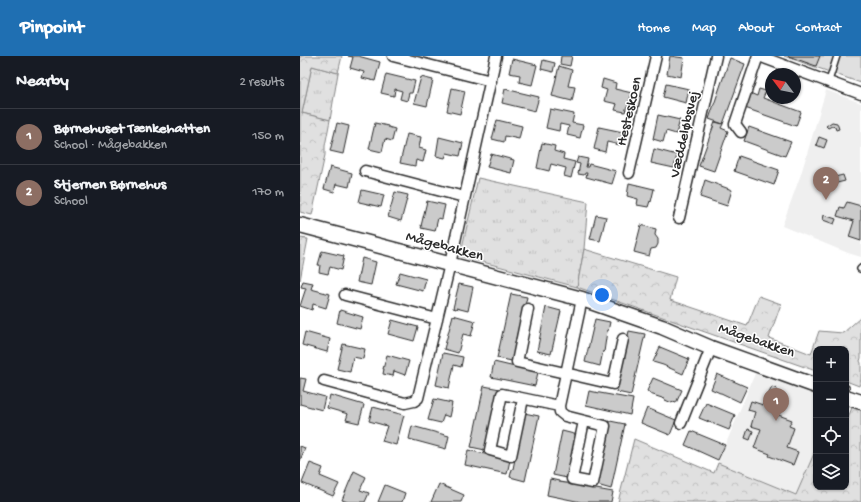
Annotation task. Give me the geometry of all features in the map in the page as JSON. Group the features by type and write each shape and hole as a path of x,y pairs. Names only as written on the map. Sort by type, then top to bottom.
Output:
{"street":[{"path":"393,56 491,81"},
{"path":"324,381 405,403 414,401 418,398 450,264 496,56"},
{"name":"Hesteskoen","path":"630,173 656,56"},
{"name":"Væddeløbsvej","path":"679,218 716,56"},
{"path":"741,132 734,124 759,56 861,94"},
{"path":"365,171 464,197"},
{"name":"Mågebakken","path":"300,224 582,299 662,327 711,348 813,385"},
{"path":"345,295 437,319"},
{"path":"582,299 559,406 560,412 565,416 605,426 593,483 572,479 584,421"},
{"path":"528,309 517,362 613,384 623,339"},
{"name":"Mågebakken","path":"662,327 714,341 813,377"},
{"name":"Mågebakken","path":"681,424 711,348"},
{"path":"849,389 861,394"},
{"path":"523,399 511,456 490,450 502,394 559,406"},
{"path":"849,398 861,402"}],"lane":[{"path":"829,81 837,56"}],"shaded area":[{"path":"826,90 861,103 861,257 782,226 801,174"},
{"path":"756,371 813,393 813,456 796,495 718,463"}],"green space":[{"path":"300,56 342,56 338,73 312,66 302,113 330,120 325,146 325,155 312,215 300,212"},
{"path":"784,56 861,56 861,83"},
{"path":"312,66 338,73 330,120 302,113"},
{"path":"478,178 588,202 584,249 577,287 460,256"},
{"path":"300,238 308,239 300,280"},
{"path":"584,249 676,277 670,300 747,326 759,296 781,304 769,338 811,354 813,348 813,370 577,287"},
{"path":"860,318 861,379 859,386 849,382 849,346 814,346 819,331 843,333"},
{"path":"853,405 861,408 861,502 618,502 634,439 714,473 718,463 796,495 813,456 813,490 849,490 849,415"}],"building":[{"path":"348,56 358,56 380,62 375,81 362,78 364,72 350,68 353,57"},
{"path":"561,56 572,56 570,66 560,64"},
{"path":"670,56 684,58 681,77 667,74"},
{"path":"788,56 820,56 816,66"},
{"path":"730,58 745,64 723,124 709,119"},
{"path":"512,59 537,65 532,85 519,82 520,75 509,73"},
{"path":"543,60 555,63 553,72 541,69"},
{"path":"559,66 572,70 568,86 575,87 572,101 552,96"},
{"path":"386,74 415,81 412,93 409,93 407,101 400,99 402,91 395,89 394,96 381,93"},
{"path":"421,77 433,80 427,106 414,103"},
{"path":"603,79 616,83 615,89 632,93 625,112 615,110 617,104 604,101 607,90 601,88"},
{"path":"666,84 689,89 686,103 663,97"},
{"path":"452,88 465,91 460,114 447,111"},
{"path":"505,89 539,97 535,111 502,103"},
{"path":"759,89 765,91 763,98 765,99 765,104 779,104 801,112 796,126 745,108 750,93 757,96"},
{"path":"550,109 574,114 572,123 583,125 580,138 567,135 569,126 560,124 559,131 546,128"},
{"path":"658,115 680,120 676,134 666,131 663,142 653,139"},
{"path":"497,120 522,126 519,139 505,136 504,142 492,139"},
{"path":"715,122 723,124 721,128 728,131 714,171 699,166"},
{"path":"832,122 837,123 839,129 836,130 835,127 832,126 828,128 826,126"},
{"path":"337,123 349,126 343,154 330,151"},
{"path":"375,123 395,129 392,141 385,139 382,152 369,149"},
{"path":"599,127 623,132 620,145 607,142 605,152 594,149"},
{"path":"749,127 791,142 785,156 744,141"},
{"path":"407,134 421,137 419,148 426,150 423,162 416,160 415,166 400,163"},
{"path":"439,137 463,143 460,156 447,153 445,158 436,156"},
{"path":"819,137 827,140 824,148 816,145"},
{"path":"542,143 555,146 554,151 564,154 563,159 575,162 571,178 564,176 566,168 551,164 549,171 537,168"},
{"path":"654,149 677,155 674,168 651,163"},
{"path":"491,154 514,160 511,173 487,167"},
{"path":"739,156 779,170 774,185 734,171"},
{"path":"578,157 588,159 586,167 588,167 589,164 616,171 612,184 586,177 587,173 584,175 578,174 580,164 576,163"},
{"path":"330,167 352,173 349,187 336,184 334,192 324,189"},
{"path":"843,175 845,181 837,183 835,177"},
{"path":"705,180 732,190 727,206 700,197"},
{"path":"629,183 654,189 651,202 650,201 648,207 637,205 638,199 627,196"},
{"path":"362,190 384,195 381,207 359,202"},
{"path":"395,192 408,195 401,221 388,217"},
{"path":"427,201 445,205 442,219 438,218 435,231 421,228"},
{"path":"847,202 861,206 861,241 849,237 854,221 837,216 840,207 844,208"},
{"path":"596,215 606,217 600,241 590,239"},
{"path":"824,215 836,219 834,224 823,220"},
{"path":"641,225 656,229 655,235 658,239 658,244 656,248 651,249 649,256 634,252"},
{"path":"322,251 344,256 341,270 330,267 328,274 319,272 320,265 318,265"},
{"path":"362,258 376,262 371,285 357,282"},
{"path":"400,272 426,279 423,291 396,284"},
{"path":"303,281 313,283 311,289 330,294 326,308 313,304 312,310 300,306 306,288 301,287"},
{"path":"459,284 473,287 468,311 453,308"},
{"path":"511,294 527,297 512,361 497,358"},
{"path":"546,307 561,311 551,354 537,351"},
{"path":"340,310 363,317 360,329 337,323"},
{"path":"453,315 475,321 471,336 463,334 458,353 444,349"},
{"path":"595,319 610,322 600,366 585,362"},
{"path":"392,320 418,327 414,341 388,334"},
{"path":"629,331 645,334 631,395 617,392"},
{"path":"305,332 330,339 327,352 302,345"},
{"path":"343,344 365,349 363,359 353,357 350,372 337,369"},
{"path":"660,347 689,359 683,374 653,362"},
{"path":"443,353 463,357 461,367 454,365 449,388 436,385"},
{"path":"387,355 409,361 405,375 394,371 393,376 383,374"},
{"path":"494,362 538,372 535,386 491,377"},
{"path":"717,374 747,387 740,402 711,389"},
{"path":"300,378 306,379 303,391 325,397 322,410 300,404"},
{"path":"653,378 682,390 676,403 672,403 650,394 647,391"},
{"path":"484,386 500,389 485,450 471,447"},
{"path":"772,387 777,389 775,395 769,393"},
{"path":"589,391 633,399 630,415 586,405"},
{"path":"330,395 364,405 359,423 346,420 348,414 327,408"},
{"path":"766,396 775,399 772,408 774,409 775,405 782,408 780,413 774,411 773,413 792,420 789,426 794,428 787,448 798,452 793,465 769,456 770,454 754,448 761,429 751,426 755,412 748,410 751,401 763,405"},
{"path":"434,399 452,403 449,417 444,415 441,423 428,420"},
{"path":"706,403 735,415 729,430 699,418"},
{"path":"373,407 404,415 396,445 382,441 387,426 369,421"},
{"path":"647,408 676,420 670,435 641,423"},
{"path":"524,413 539,416 525,481 510,477 513,469"},
{"path":"610,421 625,424 611,489 597,485"},
{"path":"412,426 449,436 446,449 409,439"},
{"path":"748,429 753,431 750,440 745,438"},
{"path":"562,431 578,435 567,478 553,475"},
{"path":"691,431 725,445 718,460 685,445"},
{"path":"300,446 305,448 300,461"},
{"path":"468,450 510,460 507,474 465,465"},
{"path":"310,463 323,468 320,476 339,484 333,496 302,483"},
{"path":"354,471 366,477 360,490 369,493 365,502 348,502 342,500"},
{"path":"550,479 613,492 611,502 581,502 547,495"},
{"path":"439,484 464,495 461,502 431,502"},
{"path":"385,485 405,493 402,502 378,502"}],"place":[{"name":"Stjernen Børnehus","path":"826,200"},
{"name":"Børnehuset Tænkehatten","path":"776,421"}]}
